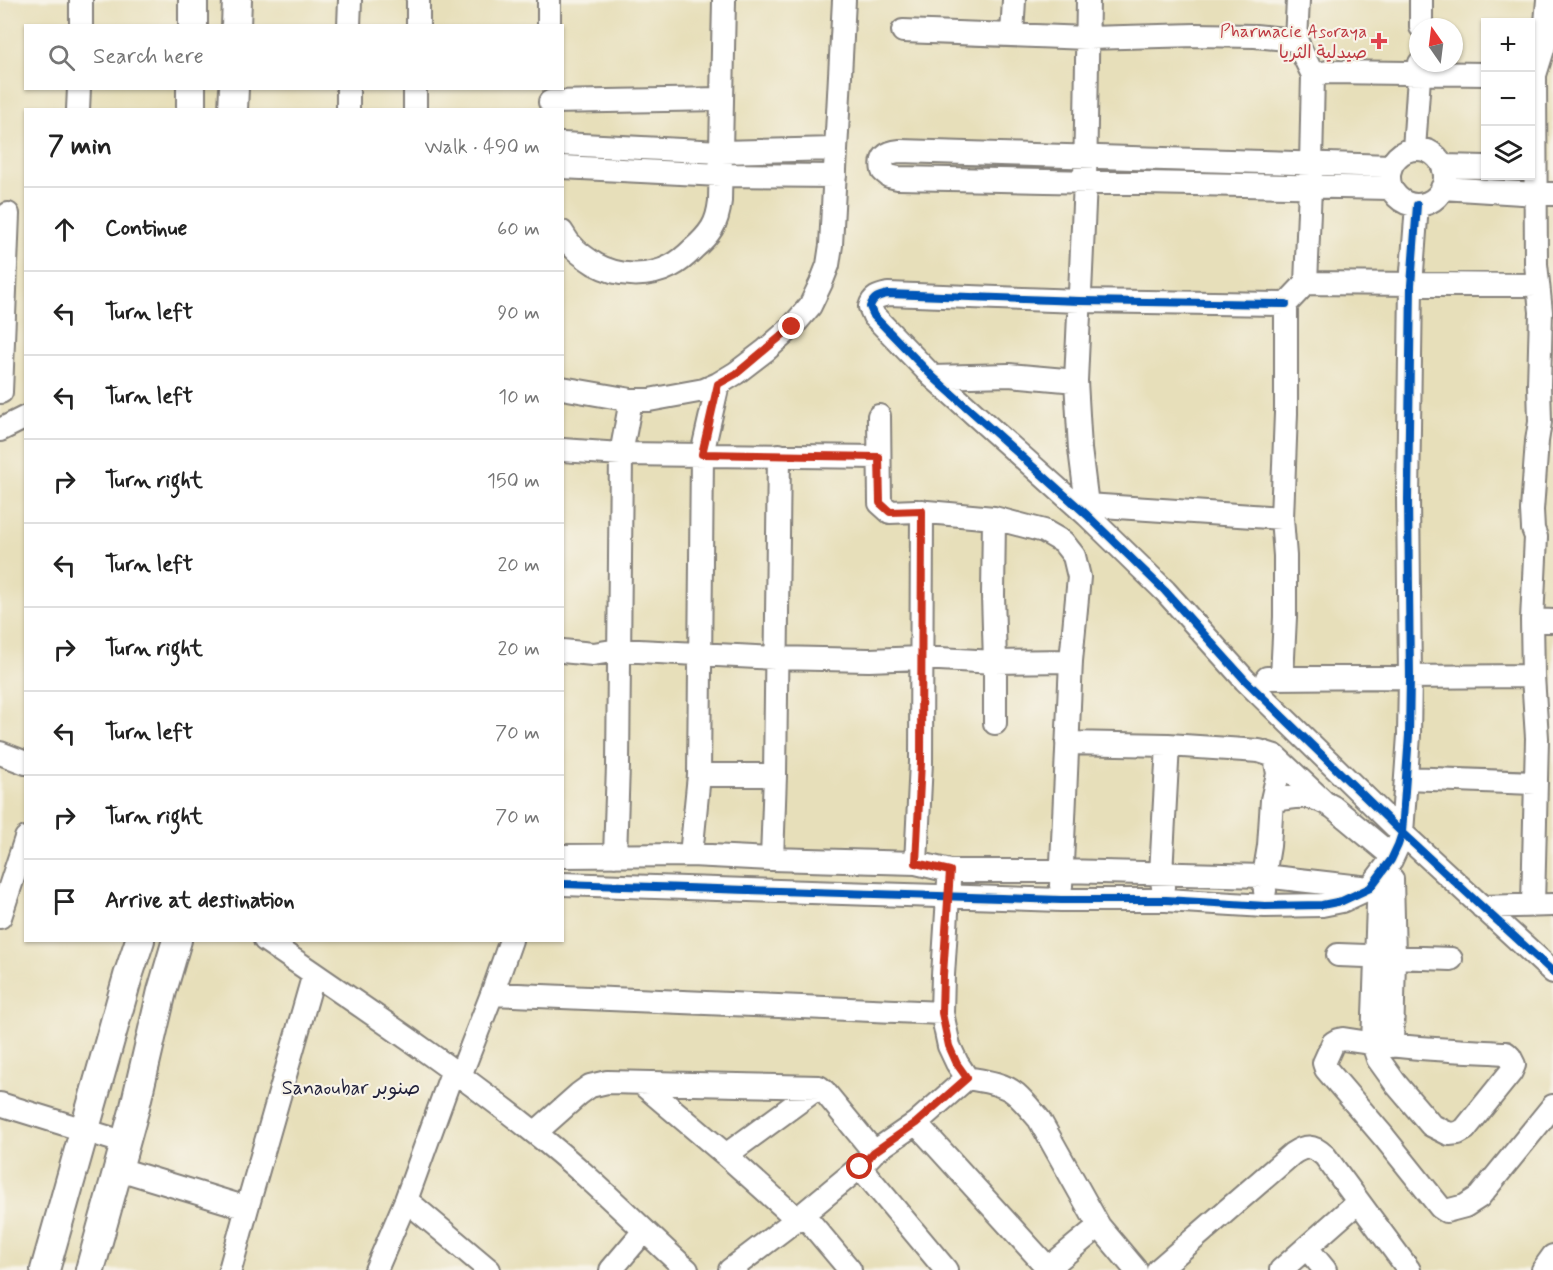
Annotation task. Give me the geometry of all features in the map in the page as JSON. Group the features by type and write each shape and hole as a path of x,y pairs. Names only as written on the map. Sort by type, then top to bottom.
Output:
{"main road":[{"path":"192,24 193,0"},
{"path":"236,24 237,0"},
{"path":"190,108 191,90"},
{"path":"233,108 234,90"},
{"path":"45,1270 128,976 140,942"},
{"path":"90,1270 122,1156 162,991 176,942"}],"street":[{"path":"81,0 81,24"},
{"path":"349,24 350,0"},
{"path":"418,0 418,24"},
{"path":"549,0 549,24"},
{"path":"564,235 573,249 601,267 628,274 642,274 671,266 687,255 712,228 720,201 724,0"},
{"path":"564,387 632,400 649,400 704,390 736,374 792,327 810,306 828,265 831,245 844,0"},
{"path":"1012,35 1014,0"},
{"path":"1087,510 1076,381 1085,182 1088,0"},
{"path":"1282,677 1285,566 1282,518 1286,413 1286,304 1306,283 1311,164 1313,75 1296,40 1298,0"},
{"path":"1421,0 1421,18"},
{"path":"1535,72 1548,47 1548,0"},
{"path":"903,31 1088,38 1255,36 1296,40"},
{"path":"1313,75 1328,72 1409,68"},
{"path":"1414,149 1420,72"},
{"path":"1463,72 1481,74"},
{"path":"78,108 79,90"},
{"path":"348,90 348,108"},
{"path":"415,108 416,90"},
{"path":"550,100 722,99"},
{"path":"1482,907 1543,905 1536,783 1545,738 1533,676 1542,621 1532,510 1540,422 1539,385 1547,312 1538,285 1536,264 1544,194 1535,101"},
{"path":"564,144 721,152 835,149"},
{"path":"1423,149 1438,158 1443,177 1432,200 1417,205 1399,198 1391,177 1395,159 1400,154 1407,150 1423,149"},
{"path":"900,151 1311,164 1391,177 1310,187 898,178 889,176 883,171 881,163 885,156 900,151"},
{"path":"564,167 720,175 835,176"},
{"path":"1443,177 1481,167"},
{"path":"1443,177 1544,194"},
{"path":"564,884 1061,900 1166,900 1265,906 1322,905 1342,901 1383,870 1398,845 1402,833 1409,735 1408,499 1411,285 1417,205"},
{"path":"11,214 1,392 24,403"},
{"path":"1306,283 1538,285"},
{"path":"1286,304 1080,301 888,294 874,298 870,307 874,316 933,377 1087,510 1165,591 1245,680 1402,833 1553,972"},
{"path":"933,377 1009,375 1076,381"},
{"path":"691,855 699,775 702,454 718,384"},
{"path":"615,856 621,454 632,400"},
{"path":"879,416 880,503 890,512 922,511 994,519 1044,531 1063,542 1074,556 1079,577 1071,661 1061,900"},
{"path":"0,430 24,418"},
{"path":"564,450 621,454 879,457"},
{"path":"772,859 778,455"},
{"path":"1087,510 1282,518"},
{"path":"916,863 921,762 922,511"},
{"path":"994,519 995,723"},
{"path":"564,651 593,654 619,651 869,660 921,658 995,662 1071,661"},
{"path":"1245,680 1282,677 1533,676"},
{"path":"1067,743 1168,745 1259,751 1275,756 1323,801"},
{"path":"1166,900 1161,874 1168,745"},
{"path":"0,753 24,762"},
{"path":"1265,906 1264,876 1269,846 1272,800 1278,774 1275,756"},
{"path":"699,775 775,775"},
{"path":"1406,778 1536,783"},
{"path":"1272,800 1307,796 1314,797 1333,807 1383,870 1393,890 1385,956 1382,1045 1378,1059 1431,1125 1449,1134 1465,1129 1511,1072 1514,1065 1506,1053 1382,1045 1343,1039 1333,1042 1324,1064 1326,1069 1440,1207 1446,1211 1465,1206 1479,1197 1553,1106"},
{"path":"0,917 24,844"},
{"path":"564,856 691,855 916,863 950,871 1264,876 1383,870"},
{"path":"950,871 942,1013 949,1046 957,1064 967,1078 993,1083 1015,1093 1033,1112 1099,1226 1136,1270"},
{"path":"268,942 457,1073 535,1133 582,1172 687,1270"},
{"path":"376,1270 492,994 510,942"},
{"path":"1338,955 1451,959"},
{"path":"230,1270 314,974"},
{"path":"492,994 942,1013"},
{"path":"730,1270 800,1217 867,1160 916,1123 967,1078"},
{"path":"535,1133 590,1086 607,1082 819,1087 824,1090 867,1160 946,1270"},
{"path":"641,1083 800,1217 850,1270"},
{"path":"726,1155 819,1087"},
{"path":"0,1104 84,1130 122,1156 247,1208"},
{"path":"916,1123 1047,1269 1099,1226"},
{"path":"1158,1270 1301,1148 1317,1149 1324,1156 1408,1270"},
{"path":"406,1200 489,1270"},
{"path":"1281,1270 1358,1202"},
{"path":"611,1270 644,1231"},
{"path":"1307,1248 1325,1270"},
{"path":"1543,1270 1553,1256"}],"cycle path":[{"path":"564,884 1061,900 1166,900 1265,906 1322,905 1342,901 1370,888 1391,860 1402,833 1409,735 1408,499 1411,285 1417,205"},
{"path":"1286,304 1080,301 888,294 879,296 870,307 874,316 933,377 1087,515 1165,591 1245,680 1402,833 1553,972"}],"place":[{"name":"Pharmacie Asoraya صيدلية الثريا","path":"1379,41"}],"district":[{"name":"Sanaoubar صنوبر","path":"351,1087"}],"route":[{"path":"792,327 736,374 718,384 702,454 879,457 880,503 890,512 922,511 921,762 916,863 950,871 942,1013 949,1046 957,1064 967,1078 916,1123 874,1152 860,1167"}]}
